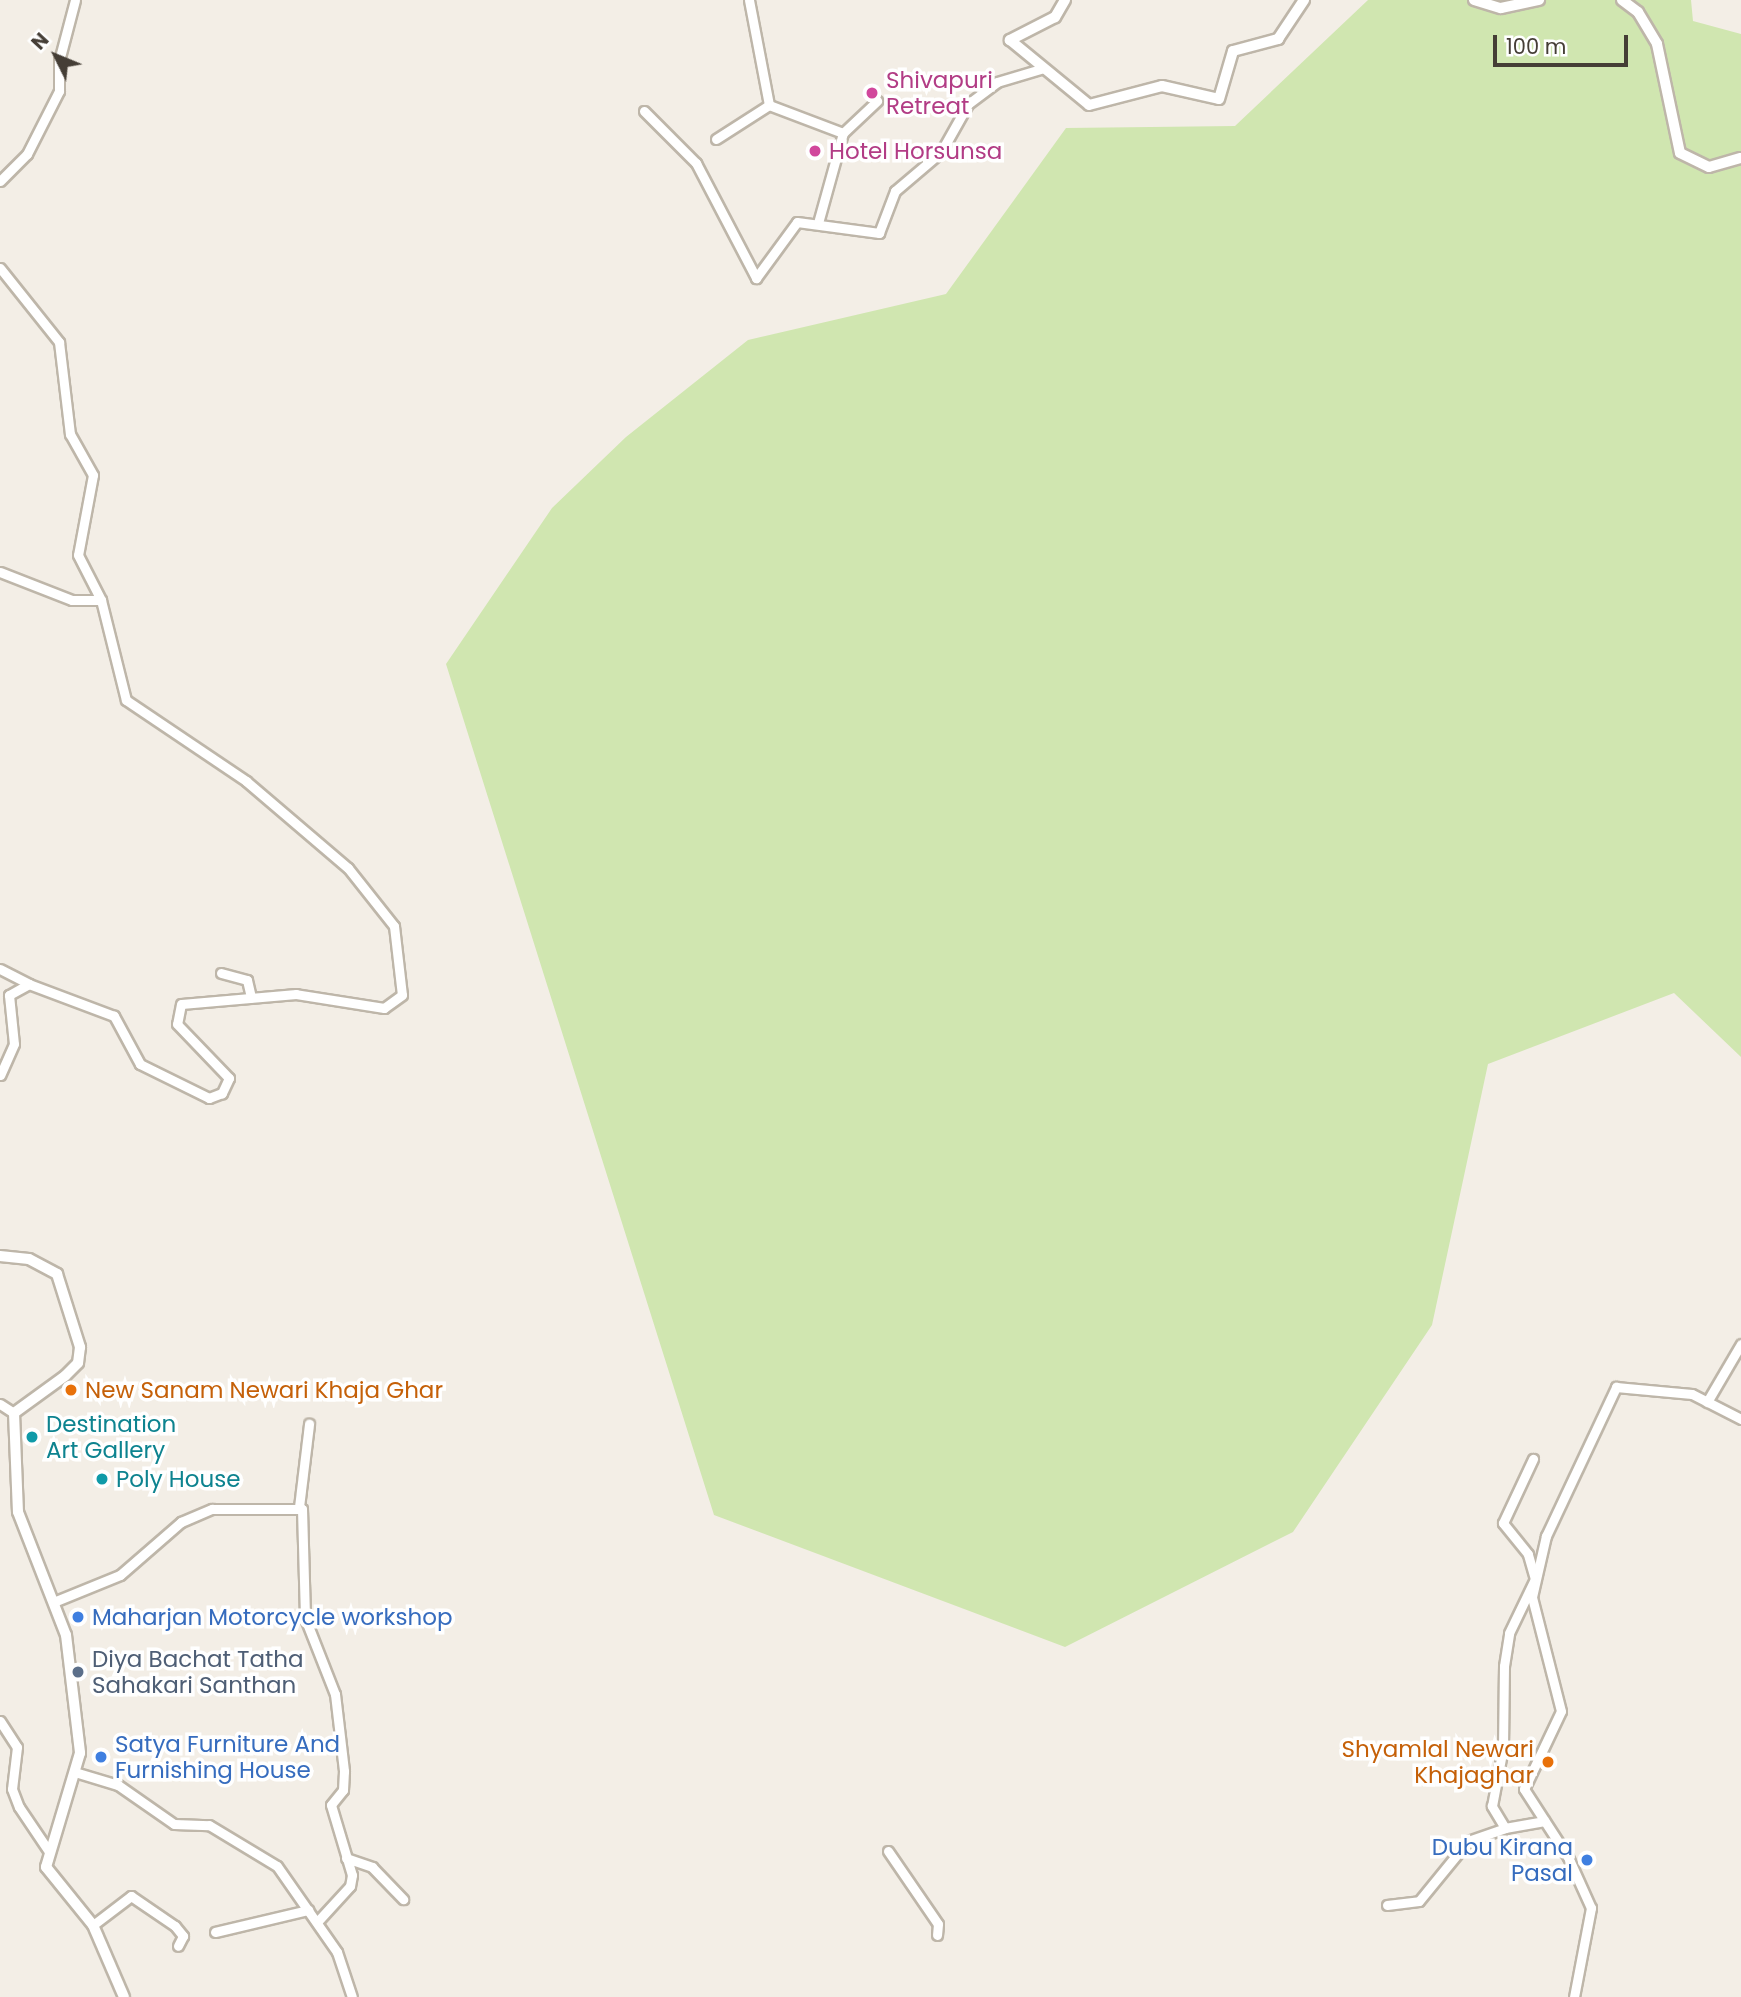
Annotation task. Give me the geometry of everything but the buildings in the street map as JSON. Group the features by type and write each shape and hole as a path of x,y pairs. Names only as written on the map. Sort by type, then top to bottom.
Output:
{"street":[{"path":"0,181 27,154 59,91 59,61 75,0"},
{"path":"749,0 769,105"},
{"path":"1065,0 1055,17 1010,40 1089,105 1162,86 1219,99 1233,51 1278,38 1304,0"},
{"path":"1474,0 1501,8 1539,0"},
{"path":"1622,0 1638,12 1657,44 1680,153 1709,167 1741,158"},
{"path":"644,111 696,163 756,278 797,222 879,233 895,191 941,152 968,104 997,82 1044,68"},
{"path":"818,223 843,133 877,101"},
{"path":"769,105 843,133"},
{"path":"716,139 769,105"},
{"path":"0,268 59,342 70,434 93,475 78,555 101,600 126,700 246,781 334,853 394,926 402,995 384,1008 296,994 206,999 181,1004 176,1012 177,1024 229,1078 222,1093 209,1098 140,1064 114,1016 29,984 0,969"},
{"path":"0,572 72,600 101,600"},
{"path":"221,973 247,980 251,998"},
{"path":"0,1075 13,1044 4,1017 9,995 29,984"},
{"path":"0,1256 29,1259 57,1274 80,1347 78,1363 65,1376 14,1413"},
{"path":"1707,1402 1741,1344"},
{"path":"1574,1997 1591,1909 1524,1789 1561,1711 1532,1597 1555,1508 1616,1387 1692,1394 1741,1419"},
{"path":"0,1404 14,1413"},
{"path":"14,1413 18,1512 56,1601 66,1635 78,1773 48,1850 50,1880 93,1925 124,1997"},
{"path":"309,1424 299,1507 305,1618 335,1694 344,1771 343,1790 331,1805 346,1858 350,1886 317,1922"},
{"path":"1505,1828 1492,1806 1503,1748 1504,1666 1509,1633 1535,1579 1528,1554 1503,1523 1533,1459"},
{"path":"56,1601 120,1575 181,1522 212,1509 299,1507"},
{"path":"0,1721 17,1747 12,1789 19,1807 48,1850"},
{"path":"78,1773 118,1785 174,1824 209,1825 277,1866 344,1965 352,1997"},
{"path":"1387,1905 1419,1901 1468,1841 1505,1828 1544,1821"},
{"path":"888,1851 938,1924 937,1935"},
{"path":"346,1858 372,1867 403,1899"},
{"path":"93,1925 131,1896 175,1926 183,1936 178,1946"},
{"path":"215,1933 309,1910"}],"green space":[{"path":"1368,0 1691,0 1693,21 1741,34 1741,1057 1674,993 1488,1064 1432,1325 1293,1532 1065,1647 714,1515 446,664 552,508 626,437 748,340 946,294 1066,128 1235,126"}],"place":[{"name":"Shivapuri Retreat","path":"872,93"},
{"name":"Hotel Horsunsa","path":"815,151"},
{"name":"New Sanam Newari Khaja Ghar","path":"71,1390"},
{"name":"Destination Art Gallery","path":"32,1437"},
{"name":"Poly House","path":"102,1479"},
{"name":"Maharjan Motorcycle workshop","path":"78,1617"},
{"name":"Diya Bachat Tatha Sahakari Santhan","path":"78,1672"},
{"name":"Satya Furniture And Furnishing House","path":"101,1757"},
{"name":"Shyamlal Newari Khajaghar","path":"1548,1762"},
{"name":"Dubu Kirana Pasal","path":"1587,1860"}]}
